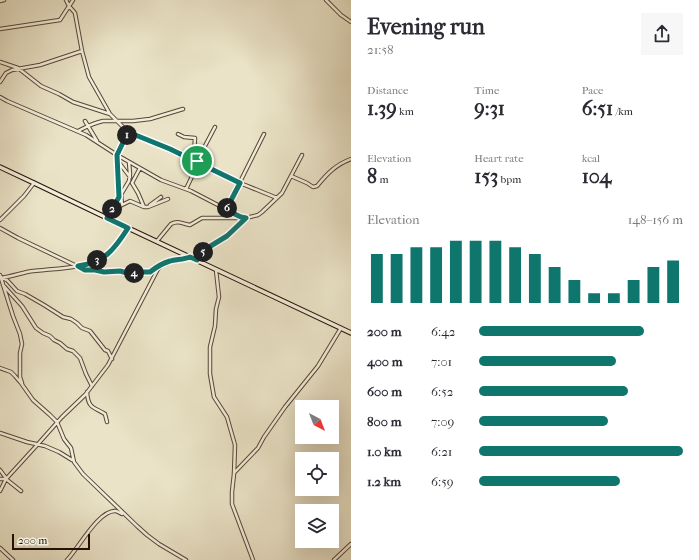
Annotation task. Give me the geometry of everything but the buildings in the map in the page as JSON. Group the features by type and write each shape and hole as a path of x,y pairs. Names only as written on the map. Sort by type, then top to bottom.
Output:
{"main road":[{"path":"0,167 351,333"}],"street":[{"path":"0,1 4,0"},
{"path":"66,0 75,13 82,51 89,77 110,114 117,122 128,132 170,149 240,183 277,198"},
{"path":"0,29 60,20 73,0"},
{"path":"326,0 341,15 351,22"},
{"path":"0,82 6,73 18,68 40,66 82,51"},
{"path":"0,62 18,68 41,86 73,102 110,114"},
{"path":"1,98 78,131 163,181 195,193 241,217"},
{"path":"78,131 89,125 103,121 117,122 150,119 183,109"},
{"path":"85,121 89,125 97,142"},
{"path":"186,189 214,127"},
{"path":"119,197 117,155 128,132"},
{"path":"178,134 184,137 194,138 194,153 198,162"},
{"path":"226,210 264,134"},
{"path":"156,242 170,224 174,222 190,225 202,218 246,218 258,215 282,193 302,155"},
{"path":"117,159 130,177"},
{"path":"291,176 315,188 331,170 351,159"},
{"path":"107,218 129,181 128,161"},
{"path":"140,168 132,182 144,207"},
{"path":"0,220 24,196 34,183"},
{"path":"121,194 122,206"},
{"path":"148,206 161,198"},
{"path":"112,210 130,201 144,207 168,199"},
{"path":"197,260 209,247 227,236 246,218"},
{"path":"0,228 85,270 104,272 120,271 131,274 150,272 156,266 162,265 170,260 185,259 190,257"},
{"path":"0,277 78,266 94,262 107,254 118,244 128,228"},
{"path":"0,491 6,479 57,422 88,392 112,360 153,278 162,265"},
{"path":"216,270 219,297 216,309 215,326 209,348 210,374 214,397 227,417 234,441 235,449 232,504 253,560"},
{"path":"0,277 7,280 17,291 25,294 63,317 71,319 82,328 90,331 108,351 112,360"},
{"path":"0,277 20,334 22,344 20,353 20,377 24,387"},
{"path":"3,285 22,306 36,328 50,336 67,349 73,351 80,358 92,386"},
{"path":"234,474 257,449 285,407 318,366 341,328"},
{"path":"0,368 11,372 33,400 57,422 64,439 71,448 73,460 83,474 137,526 159,544 186,560"},
{"path":"88,392 88,398 91,406 106,414 107,422"},
{"path":"0,434 44,446 73,460"},
{"path":"0,470 6,479 21,491"},
{"path":"0,479 6,479"},
{"path":"67,560 104,516 114,512 125,514"},
{"path":"334,560 351,544"},
{"path":"0,548 13,560"}],"route":[{"path":"128,132 197,161 240,183 226,210 246,218 227,236 209,247 197,260 190,257 185,259 170,260 162,265 156,266 150,272 131,274 120,271 104,272 85,270 78,266 94,262 113,250 128,228 107,218 119,197 117,155 128,132"}]}
